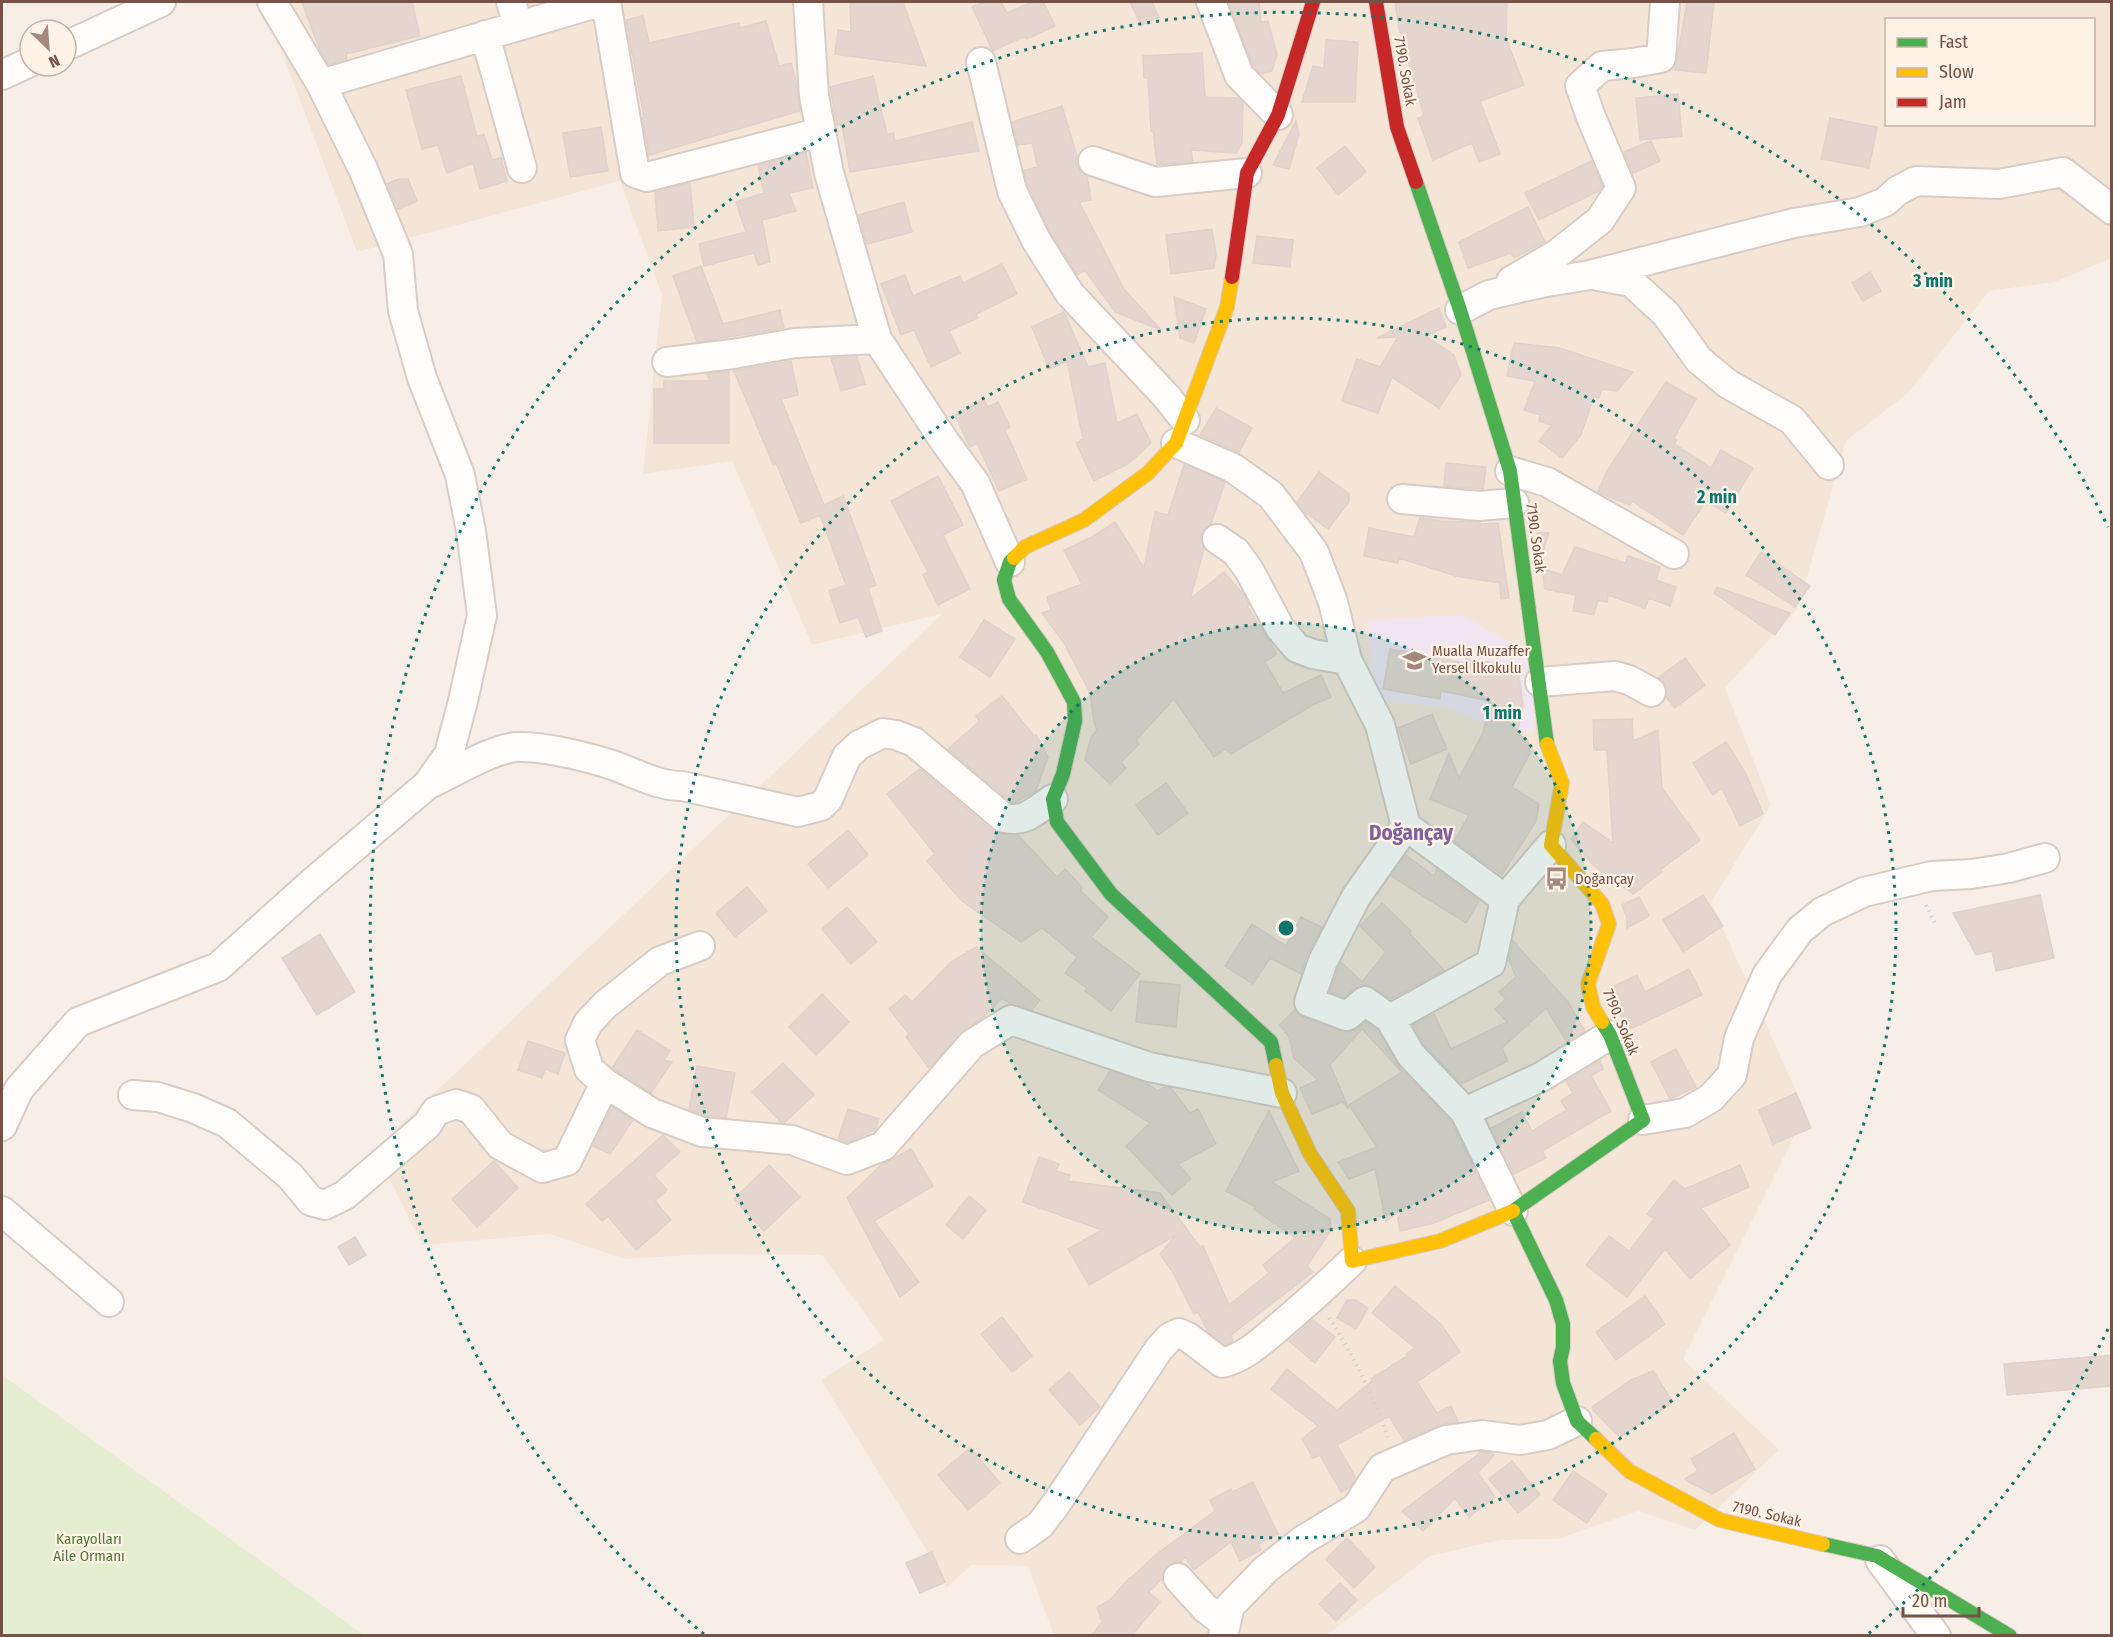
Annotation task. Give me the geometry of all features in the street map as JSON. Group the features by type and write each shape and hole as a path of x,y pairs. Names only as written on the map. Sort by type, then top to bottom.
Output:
{"street":[{"path":"78,40 160,2"},
{"path":"2,1126 19,1089 78,1022 218,967 427,785 449,754 463,701 482,615 471,531 460,475 422,378 403,312 398,254 363,169 321,84 272,2"},
{"path":"321,84 485,35 514,14 600,2"},
{"path":"606,2 634,173 647,177 821,132"},
{"path":"808,2 814,96 829,173 877,339 975,483 1010,562"},
{"path":"1211,2 1239,75 1278,114"},
{"path":"1313,2 1278,114 1247,173 1227,307 1181,431 1148,473 1084,520 1024,547 1010,562 1004,580 1009,599 1047,652 1074,702 1073,731 1063,774 1053,799 1057,822 1111,894 1161,942 1220,992 1271,1042 1282,1093 1310,1154 1348,1211 1352,1261"},
{"name":"7190. Sokak","path":"1376,2 1397,127 1460,310 1510,471 1548,748 1562,783 1551,845 1602,904 1609,924 1588,984 1593,1006 1610,1035 1643,1120"},
{"path":"1460,310 1557,254 1599,220 1621,188 1580,86 1602,66 1661,58 1665,2"},
{"path":"485,35 522,168"},
{"path":"981,62 1012,191 1036,240 1070,294 1166,396 1181,431 1270,495 1314,552 1333,602 1347,660 1380,725 1406,826 1505,899"},
{"path":"2,75 18,68"},
{"path":"1093,161 1155,182 1247,173"},
{"path":"1489,295 1590,275 1794,223 1860,212 1885,202 1897,191 1916,181 1999,184 2063,172 2112,210"},
{"path":"1590,275 1631,282 1666,314 1699,360 1728,384 1792,420 1828,465"},
{"path":"667,362 795,343 877,339"},
{"path":"1510,471 1547,482 1674,554"},
{"path":"1402,499 1479,506 1514,503"},
{"path":"1217,538 1236,552 1249,570 1280,628 1297,648 1313,654 1347,660"},
{"path":"1540,682 1615,676 1629,680 1651,692"},
{"path":"427,785 496,752 517,747 549,750 611,765 666,786 682,786 798,812 821,806 828,799 848,756 859,745 883,733 914,742 1004,818 1020,820 1053,799"},
{"path":"1406,826 1356,897 1323,961 1309,1002 1347,1016 1365,1001 1390,1019 1412,1055 1465,1112 1513,1211"},
{"path":"1390,1019 1491,963 1505,899 1551,845"},
{"path":"1020,1539 1040,1525 1159,1349 1170,1337 1179,1334 1188,1337 1222,1363 1233,1360 1250,1351 1315,1298 1352,1261 1440,1242 1513,1211 1643,1120 1685,1113 1711,1098 1732,1075 1739,1038 1767,975 1800,930 1822,912 1864,892 1932,876 1972,874 2008,868 2045,858"},
{"path":"700,946 660,961 605,1005 588,1023 580,1040 589,1069 605,1083 652,1113 702,1132 792,1140 847,1160 882,1146 972,1044 1011,1020 1149,1067 1282,1093"},
{"path":"1465,1112 1541,1077 1610,1035"},
{"path":"133,1095 158,1097 193,1108 226,1123 290,1176 312,1201 325,1205 345,1195 427,1125 436,1111 456,1104 471,1109 500,1145 542,1168 567,1161 605,1083"},
{"path":"2,1211 109,1302"},
{"name":"7190. Sokak","path":"1513,1211 1556,1300 1561,1316 1563,1347 1560,1361 1563,1383 1577,1421 1629,1471 1720,1520 1877,1556 2010,1635"},
{"path":"1225,1630 1230,1606 1265,1570 1303,1540 1356,1508 1382,1468 1446,1440 1482,1435 1520,1440 1548,1435 1577,1421"},
{"path":"1877,1556 1936,1635"},
{"path":"1178,1578 1225,1630"}],"path":[{"path":"1315,1298 1342,1337 1369,1390 1388,1437 1382,1468"}],"shaded area":[{"path":"263,2 2111,2 2111,258 2055,282 1989,291 1909,392 1846,441 1798,608 1725,688 1771,805 1711,902 1806,1113 1683,1359 1779,1450 1695,1530 1638,1511 1558,1539 1500,1540 1430,1556 1327,1635 1054,1635 1028,1566 971,1565 947,1588 923,1544 821,1380 884,1340 822,1255 706,1254 625,1259 550,1234 422,1245 375,1149 942,614 812,645 732,461 643,474 662,295 620,181 357,252"},
{"path":"1463,615 1533,656 1534,733 1484,723 1451,709 1373,699 1368,620"}],"green space":[{"name":"Karayolları Aile Ormanı","path":"2,1375 364,1635 2,1635"}],"building":[{"path":"302,2 412,2 420,36 346,54 347,59 329,65 319,48"},
{"path":"850,2 903,2 926,66 835,54 838,30 851,32"},
{"path":"984,2 1001,2 1007,13 1032,2 1043,2 1055,26 1027,39 1025,36 993,51 972,7"},
{"path":"1130,2 1152,2 1159,17 1141,25"},
{"path":"1228,2 1259,2 1261,22 1268,21 1277,54 1272,71 1261,74 1253,66"},
{"path":"1395,2 1507,2 1506,38 1524,85 1480,101 1500,154 1479,162 1472,143 1433,160 1418,118 1424,116 1399,28"},
{"path":"1687,2 1714,2 1706,73 1675,70"},
{"path":"643,16 649,43 739,23 740,28 766,21 779,66 791,63 797,85 800,111 649,155 626,20"},
{"path":"1326,40 1358,42 1355,102 1302,102 1313,66 1324,68"},
{"path":"1202,53 1205,97 1238,98 1243,103 1242,143 1236,153 1191,150 1193,162 1157,165 1153,131 1151,131 1148,78 1144,78 1143,56"},
{"path":"461,76 477,137 484,134 492,160 501,158 507,181 480,189 473,163 447,173 438,145 422,149 406,90"},
{"path":"873,76 887,134 894,133 895,141 972,122 979,151 850,172 842,124 837,125 830,87"},
{"path":"1678,94 1682,136 1640,140 1636,98"},
{"path":"1062,106 1077,156 1077,165 1080,171 1087,176 1091,200 1079,202 1124,289 1161,330 1115,312 1085,270 1077,275 1050,232 1028,185 1024,170 1038,167 1032,143 1018,145 1012,122"},
{"path":"1830,118 1877,127 1869,168 1821,159"},
{"path":"1296,121 1299,134 1289,169 1273,165"},
{"path":"601,127 608,171 570,177 563,133"},
{"path":"1651,141 1660,161 1633,173 1624,152"},
{"path":"1345,146 1366,172 1338,195 1317,168"},
{"path":"806,153 813,188 789,193 796,211 762,220 770,262 758,265 754,253 704,266 699,244 746,232 736,202 764,193 758,165"},
{"path":"1591,161 1602,186 1599,191 1539,220 1525,193"},
{"path":"399,179 408,179 417,201 398,209 387,184"},
{"path":"690,183 694,227 658,231 655,192"},
{"path":"904,202 912,232 867,244 858,215"},
{"path":"1528,207 1545,242 1514,258 1511,253 1468,268 1459,242"},
{"path":"1212,229 1216,254 1214,268 1171,274 1166,235"},
{"path":"1257,236 1293,240 1290,267 1253,263"},
{"path":"1002,264 1017,294 976,314 978,318 949,331 960,353 931,367 914,330 901,335 881,284 905,275 913,296 960,276 963,283"},
{"path":"701,266 723,324 780,310 784,328 697,342 673,276"},
{"path":"1870,272 1881,291 1863,301 1852,283"},
{"path":"1174,297 1206,309 1194,343 1180,338"},
{"path":"1439,308 1446,327 1425,336 1454,355 1461,375 1439,408 1392,377 1378,413 1342,401 1357,359 1380,367 1398,337 1377,338"},
{"path":"1064,312 1088,367 1105,363 1117,423 1137,414 1151,443 1128,464 1094,481 1076,443 1083,439 1067,361 1049,369 1032,327"},
{"path":"1514,343 1560,348 1633,372 1617,391 1602,389 1599,398 1594,396 1581,435 1562,458 1539,441 1552,425 1539,421 1540,415 1524,410 1535,381 1507,376"},
{"path":"857,357 865,384 841,391 831,358"},
{"path":"791,361 798,395 781,399 824,505 843,496 876,585 868,588 882,631 866,637 858,617 840,623 829,591 846,585 820,515 801,523 776,463 773,464 734,371"},
{"path":"729,371 729,443 654,443 654,389 664,389 664,381 710,381 707,374"},
{"path":"1666,382 1696,399 1674,438 1677,440 1674,444 1711,468 1721,450 1753,468 1726,513 1706,501 1683,535 1632,501 1630,505 1598,492 1607,471"},
{"path":"984,400 988,407 998,402 1010,427 1005,430 1027,479 999,491 977,443 970,447 955,415"},
{"path":"1216,408 1252,428 1239,452 1200,435"},
{"path":"1446,463 1486,467 1483,489 1444,486"},
{"path":"1184,465 1225,482 1211,524 1204,529 1201,537 1204,549 1190,599 1224,572 1244,595 1249,605 1247,606 1277,654 1265,662 1283,693 1321,675 1331,697 1311,706 1231,754 1225,749 1214,757 1174,699 1136,740 1139,744 1121,762 1126,768 1110,784 1085,760 1091,737 1097,730 1090,693 1064,643 1042,613 1051,610 1047,597 1082,584 1064,550 1092,537 1115,522 1144,568 1155,512 1168,515"},
{"path":"1319,472 1349,494 1349,502 1328,529 1303,511 1297,502"},
{"path":"938,476 963,525 943,535 970,589 938,605 923,575 928,572 891,501"},
{"path":"1420,517 1441,521 1480,522 1480,524 1498,523 1509,598 1501,599 1500,583 1456,576 1399,558 1398,563 1364,556 1369,528 1414,537"},
{"path":"1537,533 1549,533 1541,557"},
{"path":"1575,547 1625,563 1628,556 1660,567 1656,580 1676,587 1670,606 1649,598 1645,608 1608,595 1607,602 1598,600 1594,615 1573,611 1576,595 1545,589 1542,568 1562,575"},
{"path":"1761,552 1810,586 1795,607 1746,575"},
{"path":"1717,587 1790,613 1775,635 1714,593"},
{"path":"984,620 1015,639 990,677 960,657"},
{"path":"1390,649 1465,663 1466,658 1518,668 1523,705 1517,734 1528,740 1530,753 1512,787 1539,804 1536,821 1502,875 1454,841 1469,815 1430,799 1449,753 1459,778 1483,733 1490,701 1441,691 1440,699 1383,689"},
{"path":"1685,658 1705,685 1675,708 1666,697 1665,684 1659,677"},
{"path":"1002,696 1034,736 1036,735 1048,757 1036,791 1016,802 1011,802 948,749 980,721 976,716"},
{"path":"1432,714 1447,749 1411,764 1398,728"},
{"path":"1632,719 1633,741 1658,730 1662,788 1700,840 1633,894 1592,864 1571,839 1583,822 1613,843 1607,750 1594,750 1593,720"},
{"path":"1726,742 1746,774 1763,814 1740,826 1722,788 1713,795 1693,763"},
{"path":"920,769 993,831 1018,835 1057,877 1065,869 1082,887 1080,890 1108,917 1091,937 1140,974 1111,1011 1085,991 1087,988 1065,973 1077,957 1057,940 1042,928 1021,942 962,901 927,861 935,854 887,794"},
{"path":"1166,783 1188,813 1158,835 1136,805"},
{"path":"848,830 868,855 828,888 808,864"},
{"path":"1406,855 1434,876 1437,870 1479,901 1466,923 1391,876"},
{"path":"747,887 767,911 735,937 716,913"},
{"path":"1703,895 1723,926 1683,952 1663,920"},
{"path":"2040,895 2054,958 1996,971 1992,951 1976,955 1953,913"},
{"path":"1639,897 1649,916 1627,928 1627,918 1622,905"},
{"path":"1382,903 1411,931 1409,933 1444,970 1391,999 1368,985 1355,988 1344,997 1330,992 1341,962 1362,982 1386,952 1360,926"},
{"path":"847,907 877,942 851,964 822,929"},
{"path":"1301,917 1322,927 1308,953 1301,974 1270,958 1253,984 1225,966 1252,924 1286,946"},
{"path":"320,934 355,992 317,1015 282,958"},
{"path":"1513,941 1568,1002 1585,1031 1567,1042 1546,1008 1502,1048 1508,1061 1461,1084 1424,1045 1413,1025 1434,1014 1451,1049 1507,1022 1495,1009 1506,999 1499,992 1516,977 1509,960"},
{"path":"976,947 1040,1000 1032,1010 1010,1004 1002,998 984,1017 960,1033 929,1068 906,1037 909,1034 889,1009 905,995 912,1002 951,962"},
{"path":"1689,969 1702,995 1628,1030 1608,989 1637,975 1645,992"},
{"path":"1140,981 1180,985 1176,1027 1136,1022"},
{"path":"822,994 849,1022 816,1055 789,1027"},
{"path":"1295,1009 1303,1017 1341,1031 1350,1032 1366,1022 1378,1030 1399,1066 1451,1121 1489,1200 1434,1223 1400,1231 1398,1219 1406,1205 1386,1222 1375,1169 1349,1179 1338,1162 1377,1147 1349,1105 1402,1072 1362,1029 1330,1065 1349,1109 1342,1102 1312,1114 1300,1088 1318,1080 1294,1058 1289,1037 1280,1025"},
{"path":"637,1030 670,1051 664,1060 672,1062 651,1093 612,1068"},
{"path":"528,1041 565,1053 558,1074 545,1069 542,1078 518,1070"},
{"path":"1676,1049 1696,1087 1670,1099 1651,1062"},
{"path":"1600,1061 1603,1069 1591,1076 1611,1111 1542,1151 1546,1158 1514,1174 1491,1128 1522,1112 1532,1131 1567,1110 1561,1101 1573,1093 1566,1081"},
{"path":"783,1063 814,1095 784,1123 752,1092"},
{"path":"697,1066 735,1073 726,1118 704,1115 689,1109"},
{"path":"1110,1071 1146,1083 1158,1091 1164,1087 1171,1088 1190,1113 1198,1109 1216,1144 1178,1164 1191,1179 1172,1195 1126,1146 1150,1123 1098,1090"},
{"path":"1796,1093 1811,1128 1773,1144 1759,1110"},
{"path":"612,1107 633,1120 610,1154 593,1146"},
{"path":"848,1109 879,1119 875,1130 848,1142 838,1139"},
{"path":"1269,1111 1299,1171 1272,1182 1330,1219 1331,1230 1307,1266 1313,1272 1231,1335 1233,1341 1225,1345 1207,1330 1198,1312 1194,1314 1172,1271 1160,1254 1176,1235 1089,1285 1068,1249 1102,1230 1023,1202 1039,1157 1059,1164 1056,1171 1070,1175 1068,1181 1160,1193 1200,1247 1203,1246 1229,1305 1269,1273 1263,1265 1295,1238 1254,1209 1256,1207 1226,1191"},
{"path":"663,1135 680,1152 654,1175 667,1190 655,1201 671,1220 636,1250 608,1216 602,1221 586,1204"},
{"path":"911,1149 933,1186 874,1221 919,1282 900,1297 847,1198 881,1165"},
{"path":"494,1161 518,1188 477,1227 452,1199"},
{"path":"769,1165 800,1197 764,1231 734,1199"},
{"path":"1740,1165 1749,1187 1701,1208 1730,1245 1690,1279 1665,1249 1627,1297 1586,1265 1609,1236 1629,1251 1654,1219 1647,1214 1674,1180 1685,1189"},
{"path":"969,1196 986,1210 963,1239 946,1225"},
{"path":"355,1237 366,1255 349,1265 338,1247"},
{"path":"1395,1286 1441,1324 1460,1352 1417,1382 1437,1413 1451,1406 1458,1422 1440,1425 1404,1440 1389,1416 1337,1445 1356,1478 1351,1486 1341,1492 1320,1455 1313,1458 1302,1439 1318,1426 1271,1389 1287,1369 1337,1410 1372,1381 1371,1379 1407,1356 1406,1354 1415,1348 1372,1313"},
{"path":"1645,1296 1665,1324 1616,1360 1596,1332"},
{"path":"1347,1300 1355,1300 1368,1308 1356,1329 1337,1318"},
{"path":"1002,1317 1032,1356 1012,1372 981,1334"},
{"path":"1313,1320 1335,1337 1315,1363 1289,1341"},
{"path":"2112,1355 2112,1386 2007,1395 2004,1364"},
{"path":"1653,1371 1673,1402 1620,1437 1592,1407 1631,1380"},
{"path":"1069,1372 1100,1407 1080,1425 1049,1390"},
{"path":"1734,1433 1755,1469 1712,1494 1685,1479 1698,1471 1691,1459"},
{"path":"970,1448 1000,1483 968,1510 938,1475"},
{"path":"1481,1452 1494,1455 1478,1473 1495,1497 1469,1517 1455,1498 1423,1531 1402,1511"},
{"path":"1512,1461 1540,1495 1518,1513 1489,1479"},
{"path":"1573,1471 1607,1494 1587,1523 1553,1500"},
{"path":"1253,1482 1278,1534 1258,1544 1261,1550 1240,1561 1231,1542 1194,1570 1185,1557 1180,1562 1174,1562 1167,1566 1162,1579 1149,1592 1160,1602 1132,1635 1092,1635 1102,1622 1097,1607 1110,1600 1130,1577 1153,1557 1215,1511 1210,1500 1231,1489 1232,1492"},
{"path":"1347,1538 1375,1567 1354,1588 1326,1559"},
{"path":"932,1552 945,1582 920,1593 906,1563"},
{"path":"1340,1583 1357,1600 1336,1621 1319,1604"}],"traffic: fast":[{"path":"1416,182 1460,310 1510,471 1547,744"},
{"path":"1014,558 1010,562 1004,580 1009,599 1047,652 1074,702 1075,721 1063,774 1053,799 1057,822 1111,894 1271,1042 1276,1065"},
{"path":"1596,1439 1577,1421 1563,1383 1560,1361 1563,1347 1563,1324 1556,1300 1513,1211 1643,1120 1610,1035 1602,1022"},
{"path":"1823,1544 1877,1556 2010,1636"}],"traffic: slow":[{"path":"1014,558 1025,547 1084,520 1148,473 1176,443 1227,307 1232,277"},
{"path":"1547,744 1562,783 1551,845 1602,904 1609,924 1588,984 1593,1007 1602,1022"},
{"path":"1276,1065 1282,1093 1310,1154 1348,1211 1352,1261 1440,1241 1513,1211"},
{"path":"1596,1439 1629,1471 1720,1520 1823,1544"}],"traffic: jam":[{"path":"1232,277 1247,173 1278,115 1313,2"},
{"path":"1376,2 1397,127 1416,182"}],"place":[{"name":"Mualla Muzaffer Yersel İlkokulu","path":"1414,660"},
{"name":"Doğançay","path":"1557,879"}],"district":[{"name":"Doğançay","path":"1411,833"}]}
